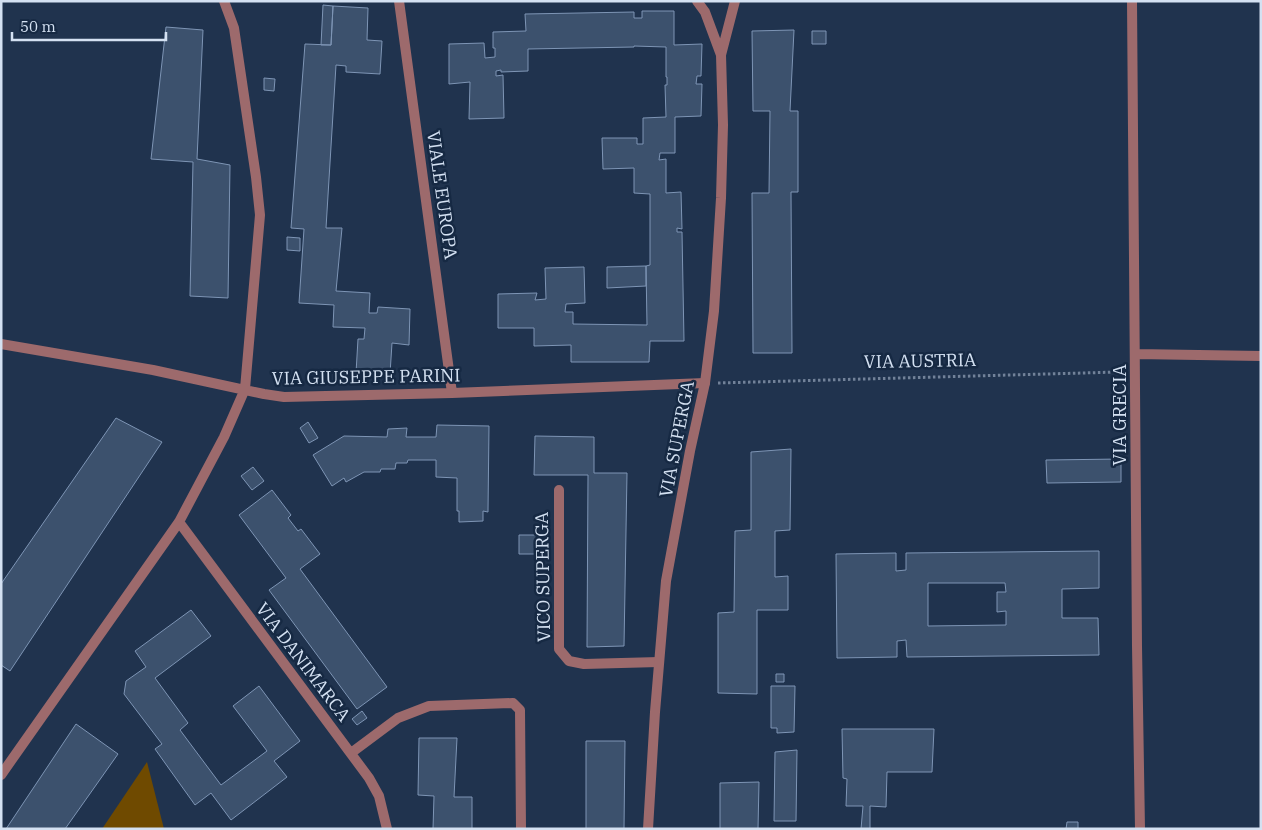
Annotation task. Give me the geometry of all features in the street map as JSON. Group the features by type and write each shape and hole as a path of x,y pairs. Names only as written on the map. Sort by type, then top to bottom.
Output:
{"street":[{"path":"1,775 179,522 224,437 245,389 260,215 234,28 224,1"},
{"name":"VIALE EUROPA","path":"399,1 452,393"},
{"name":"VIA SUPERGA","path":"697,1 705,12 721,55"},
{"name":"VIA SUPERGA","path":"648,829 666,581 690,451 705,383 714,311 721,198 723,125 721,55 735,1"},
{"name":"VIA GRECIA","path":"1132,1 1140,829"},
{"name":"VIA GIUSEPPE PARINI","path":"1,344 153,370 284,397 452,393 705,383"},
{"path":"1136,354 1261,356"},
{"name":"VICO SUPERGA","path":"559,490 560,650 569,661 584,664 659,662"},
{"name":"VIA DANIMARCA","path":"179,522 369,778 379,796 387,829"},
{"path":"351,753 398,718 429,706 513,703 520,710 521,829"}],"path":[{"name":"VIA AUSTRIA","path":"705,383 1136,372"}],"shaded area":[{"path":"147,762 164,829 102,829"}],"building":[{"path":"323,5 333,6 331,45 321,45"},
{"path":"333,6 368,8 367,40 382,41 380,74 346,72 346,66 336,65 326,228 342,228 336,291 370,293 369,313 377,313 378,307 410,309 409,345 392,343 390,374 356,373 358,339 364,339 365,328 333,327 334,305 299,303 304,229 291,228 305,44 331,45"},
{"path":"642,11 674,11 674,45 702,44 701,76 697,76 696,84 702,84 701,116 675,117 675,153 660,153 659,160 666,159 666,193 681,192 682,229 677,228 677,232 682,232 684,341 650,341 649,362 571,362 571,345 534,346 534,328 498,328 498,294 537,293 535,300 546,299 545,268 584,267 585,303 566,304 565,312 573,312 573,324 647,325 646,266 650,265 650,194 634,193 634,168 603,169 602,138 637,138 637,144 643,144 643,118 666,117 666,47 528,49 528,71 496,71 496,76 503,75 504,118 469,119 470,82 449,84 449,44 484,43 485,58 495,57 493,32 526,31 525,14 634,12 634,18 642,18"},
{"path":"166,27 203,30 197,159 230,165 228,298 190,296 193,162 151,159"},
{"path":"794,30 790,111 798,111 798,192 791,192 792,353 753,353 752,193 769,193 770,111 753,111 752,31"},
{"path":"812,31 826,31 826,44 812,44"},
{"path":"264,78 275,79 274,91 264,90"},
{"path":"287,237 300,238 300,251 287,250"},
{"path":"646,266 646,286 607,288 607,267"},
{"path":"116,418 162,442 10,671 1,665 1,584"},
{"path":"308,422 318,438 309,443 300,428"},
{"path":"437,425 489,426 488,512 483,511 483,521 459,522 457,478 436,477 436,460 408,460 407,463 396,463 395,469 381,469 380,472 364,472 346,482 344,478 332,486 313,455 344,436 387,437 388,429 407,428 406,437 436,437"},
{"path":"535,436 594,437 594,473 627,473 624,646 587,647 588,475 534,475"},
{"path":"791,449 790,530 775,531 775,577 788,576 788,610 757,610 757,694 718,693 718,613 734,612 735,531 751,530 751,452"},
{"path":"1121,459 1121,482 1047,483 1046,460"},
{"path":"253,467 264,481 252,490 241,476"},
{"path":"272,490 291,515 288,518 298,531 301,529 320,554 300,569 387,687 357,709 269,590 286,578 239,515"},
{"path":"519,535 537,535 537,554 519,554"},
{"path":"1099,551 1099,588 1062,589 1062,618 1098,618 1099,655 907,657 906,640 897,641 897,657 837,658 836,554 896,553 896,571 906,570 906,553","holes":["928,583 1005,583 1006,592 997,592 997,612 1006,611 1006,625 928,626"]},
{"path":"191,610 211,636 155,678 188,723 180,730 221,785 267,751 233,706 259,686 300,741 274,761 287,777 231,820 211,793 195,805 155,749 162,744 124,694 126,681 146,667 135,651"},
{"path":"776,674 784,674 784,682 776,682"},
{"path":"771,686 795,686 794,732 777,733 777,728 771,728"},
{"path":"362,711 367,718 357,725 352,719"},
{"path":"76,724 118,754 65,829 6,829"},
{"path":"842,729 934,729 932,772 887,772 886,807 870,806 870,829 861,829 863,806 846,806 847,779 843,778"},
{"path":"419,738 457,738 454,797 472,797 472,829 433,829 434,796 418,795"},
{"path":"586,741 625,741 624,829 586,829"},
{"path":"797,750 796,821 774,821 775,752"},
{"path":"759,782 758,829 720,829 720,783"},
{"path":"1067,822 1078,822 1078,829 1066,829"}]}
